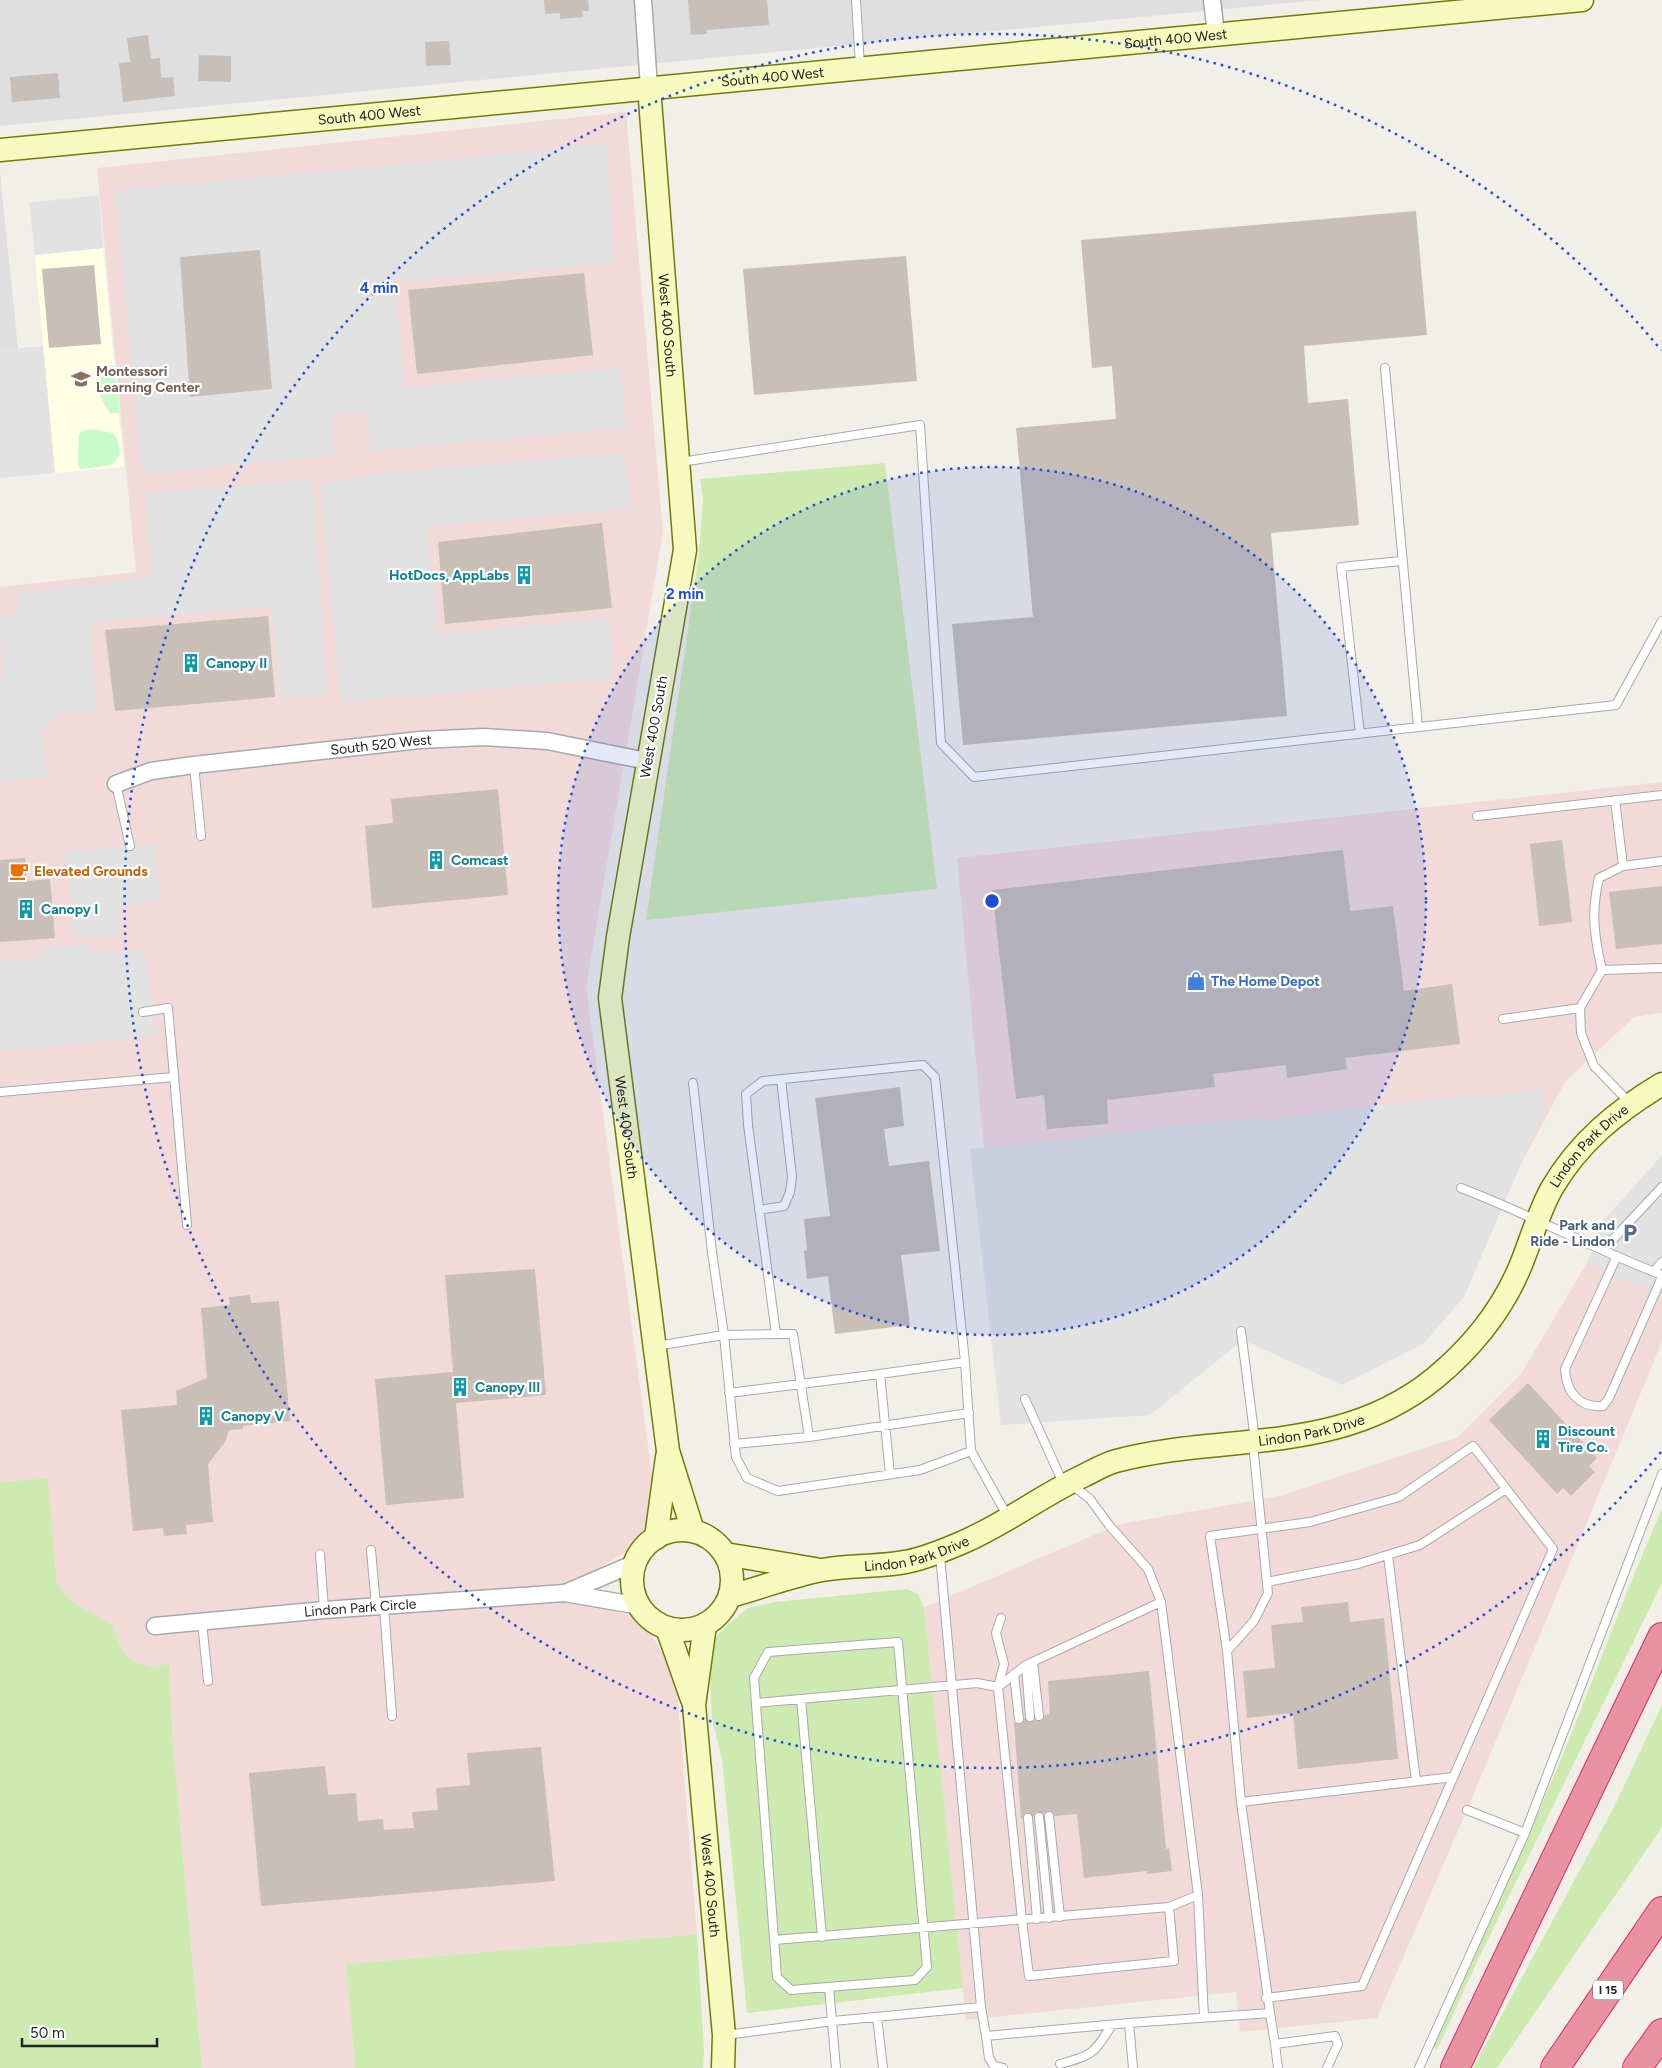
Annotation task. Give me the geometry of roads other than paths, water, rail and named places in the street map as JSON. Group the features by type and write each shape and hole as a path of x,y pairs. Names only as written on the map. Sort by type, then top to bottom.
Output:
{"highway":[{"path":"1455,2068 1662,1637"},
{"name":"I 15","path":"1555,2068 1662,1911"},
{"path":"1637,2068 1662,2033"}],"street":[{"name":"West 400 South","path":"643,0 685,550 647,761 615,953 610,998 668,1451 693,1531"},
{"path":"1212,0 1216,34"},
{"name":"South 400 West","path":"0,150 1582,0"},
{"name":"South 520 West","path":"116,784 151,771 194,765 420,740 484,736 547,741 647,761"},
{"name":"Lindon Park Drive","path":"730,1596 822,1570 916,1560 963,1543 1066,1484 1111,1462 1142,1455 1311,1434 1344,1426 1377,1414 1406,1398 1432,1380 1473,1342 1493,1316 1520,1268 1551,1190 1567,1165 1592,1136 1630,1103 1662,1084"},
{"name":"West 400 South","path":"656,1538 668,1451"},
{"path":"675,1530 693,1531 714,1540 725,1554 732,1579 730,1596 719,1614 705,1625 684,1630 667,1628 651,1619 635,1597 632,1580 635,1562 643,1549 656,1538 675,1530"},
{"name":"Lindon Park Drive","path":"725,1554 822,1570"},
{"path":"565,1593 635,1562"},
{"path":"565,1593 640,1606"},
{"name":"Lindon Park Circle","path":"155,1626 324,1610 565,1593"},
{"name":"West 400 South","path":"705,1625 694,1705 724,2035 722,2068"},
{"name":"West 400 South","path":"667,1628 694,1705"}],"lane":[{"path":"856,0 860,68"},
{"path":"1385,368 1418,727"},
{"path":"678,462 920,425 941,742 974,777 1616,705 1662,621"},
{"path":"1360,734 1341,567 1402,561"},
{"path":"194,765 200,836"},
{"path":"116,784 130,846"},
{"path":"1477,816 1662,795"},
{"path":"1615,800 1623,866"},
{"path":"1630,1103 1594,1066 1582,1033 1580,1008 1602,970 1594,933 1593,902 1599,878 1623,866 1662,861"},
{"path":"1602,970 1662,968"},
{"path":"143,1012 168,1008 187,1225"},
{"path":"1503,1019 1580,1008"},
{"path":"776,1334 748,1125 746,1094 763,1081 923,1065 935,1077 965,1362 971,1451 1008,1517"},
{"path":"0,1092 174,1077"},
{"path":"759,1210 784,1206 790,1192 792,1177 781,1079"},
{"path":"693,1083 724,1335 734,1444 736,1457 747,1478 778,1491 920,1470 971,1451"},
{"path":"1602,1250 1662,1187"},
{"path":"1461,1188 1538,1219 1662,1276 1610,1398 1603,1406 1589,1406 1572,1393 1567,1386 1565,1369 1617,1256"},
{"path":"1654,1271 1662,1262"},
{"path":"1227,1651 1254,1621 1268,1593 1254,1442 1241,1331"},
{"path":"654,1347 724,1335 793,1334 809,1437"},
{"path":"729,1393 965,1362"},
{"path":"880,1374 890,1474"},
{"path":"1025,1398 1066,1484 1090,1499 1109,1525 1148,1568 1161,1602 1198,1895 1204,2018"},
{"path":"734,1444 809,1437 968,1413"},
{"path":"1266,1998 1362,1986 1553,1549 1473,1446 1399,1497 1310,1522 1210,1536 1227,1651 1241,1802 1266,1998 1278,2068"},
{"path":"1419,2068 1525,1833 1662,1474"},
{"path":"1267,1582 1358,1564 1420,1545 1506,1489"},
{"path":"371,1550 380,1606 392,1716"},
{"path":"939,1551 982,2007 989,2058 994,2066 1003,2068"},
{"path":"320,1554 324,1610"},
{"path":"1388,1555 1416,1781"},
{"path":"756,1703 952,1687 977,1683 998,1687 1029,1663 1161,1602"},
{"path":"1001,1618 996,1633 1004,1664 998,1687 1022,1920 1030,1976 1174,1961 1169,1908"},
{"path":"202,1622 208,1681"},
{"path":"898,1642 902,1691 927,1967 915,1980 792,1990 777,1977 754,1678 768,1652 898,1642"},
{"path":"1029,1663 1039,1716"},
{"path":"1029,1663 1030,1717"},
{"path":"1014,1674 1019,1719"},
{"path":"801,1699 822,1936"},
{"path":"1241,1802 1454,1777"},
{"path":"1467,1810 1525,1833"},
{"path":"1049,1816 1060,1917"},
{"path":"1039,1817 1049,1918"},
{"path":"1028,1818 1038,1918"},
{"path":"774,1940 1169,1908 1198,1895"},
{"path":"829,1987 836,2068"},
{"path":"724,2035 833,2021 982,2007"},
{"path":"986,2036 1270,2013"},
{"path":"877,2017 883,2068"},
{"path":"1129,2023 1133,2068"},
{"path":"1060,2064 1088,2056 1097,2048 1112,2025"},
{"path":"1275,2044 1335,2036 1338,2044 1327,2068"}],"place":[{"name":"Montessori Learning Center","path":"81,379"},
{"name":"HotDocs, AppLabs","path":"524,575"},
{"name":"Canopy II","path":"191,663"},
{"name":"Comcast","path":"436,860"},
{"name":"Elevated Grounds","path":"19,871"},
{"name":"Canopy I","path":"26,909"},
{"name":"The Home Depot","path":"1196,981"},
{"name":"Park and Ride - Lindon","path":"1630,1233"},
{"name":"Canopy III","path":"460,1387"},
{"name":"Canopy V","path":"206,1416"},
{"name":"Discount Tire Co.","path":"1543,1439"}]}
